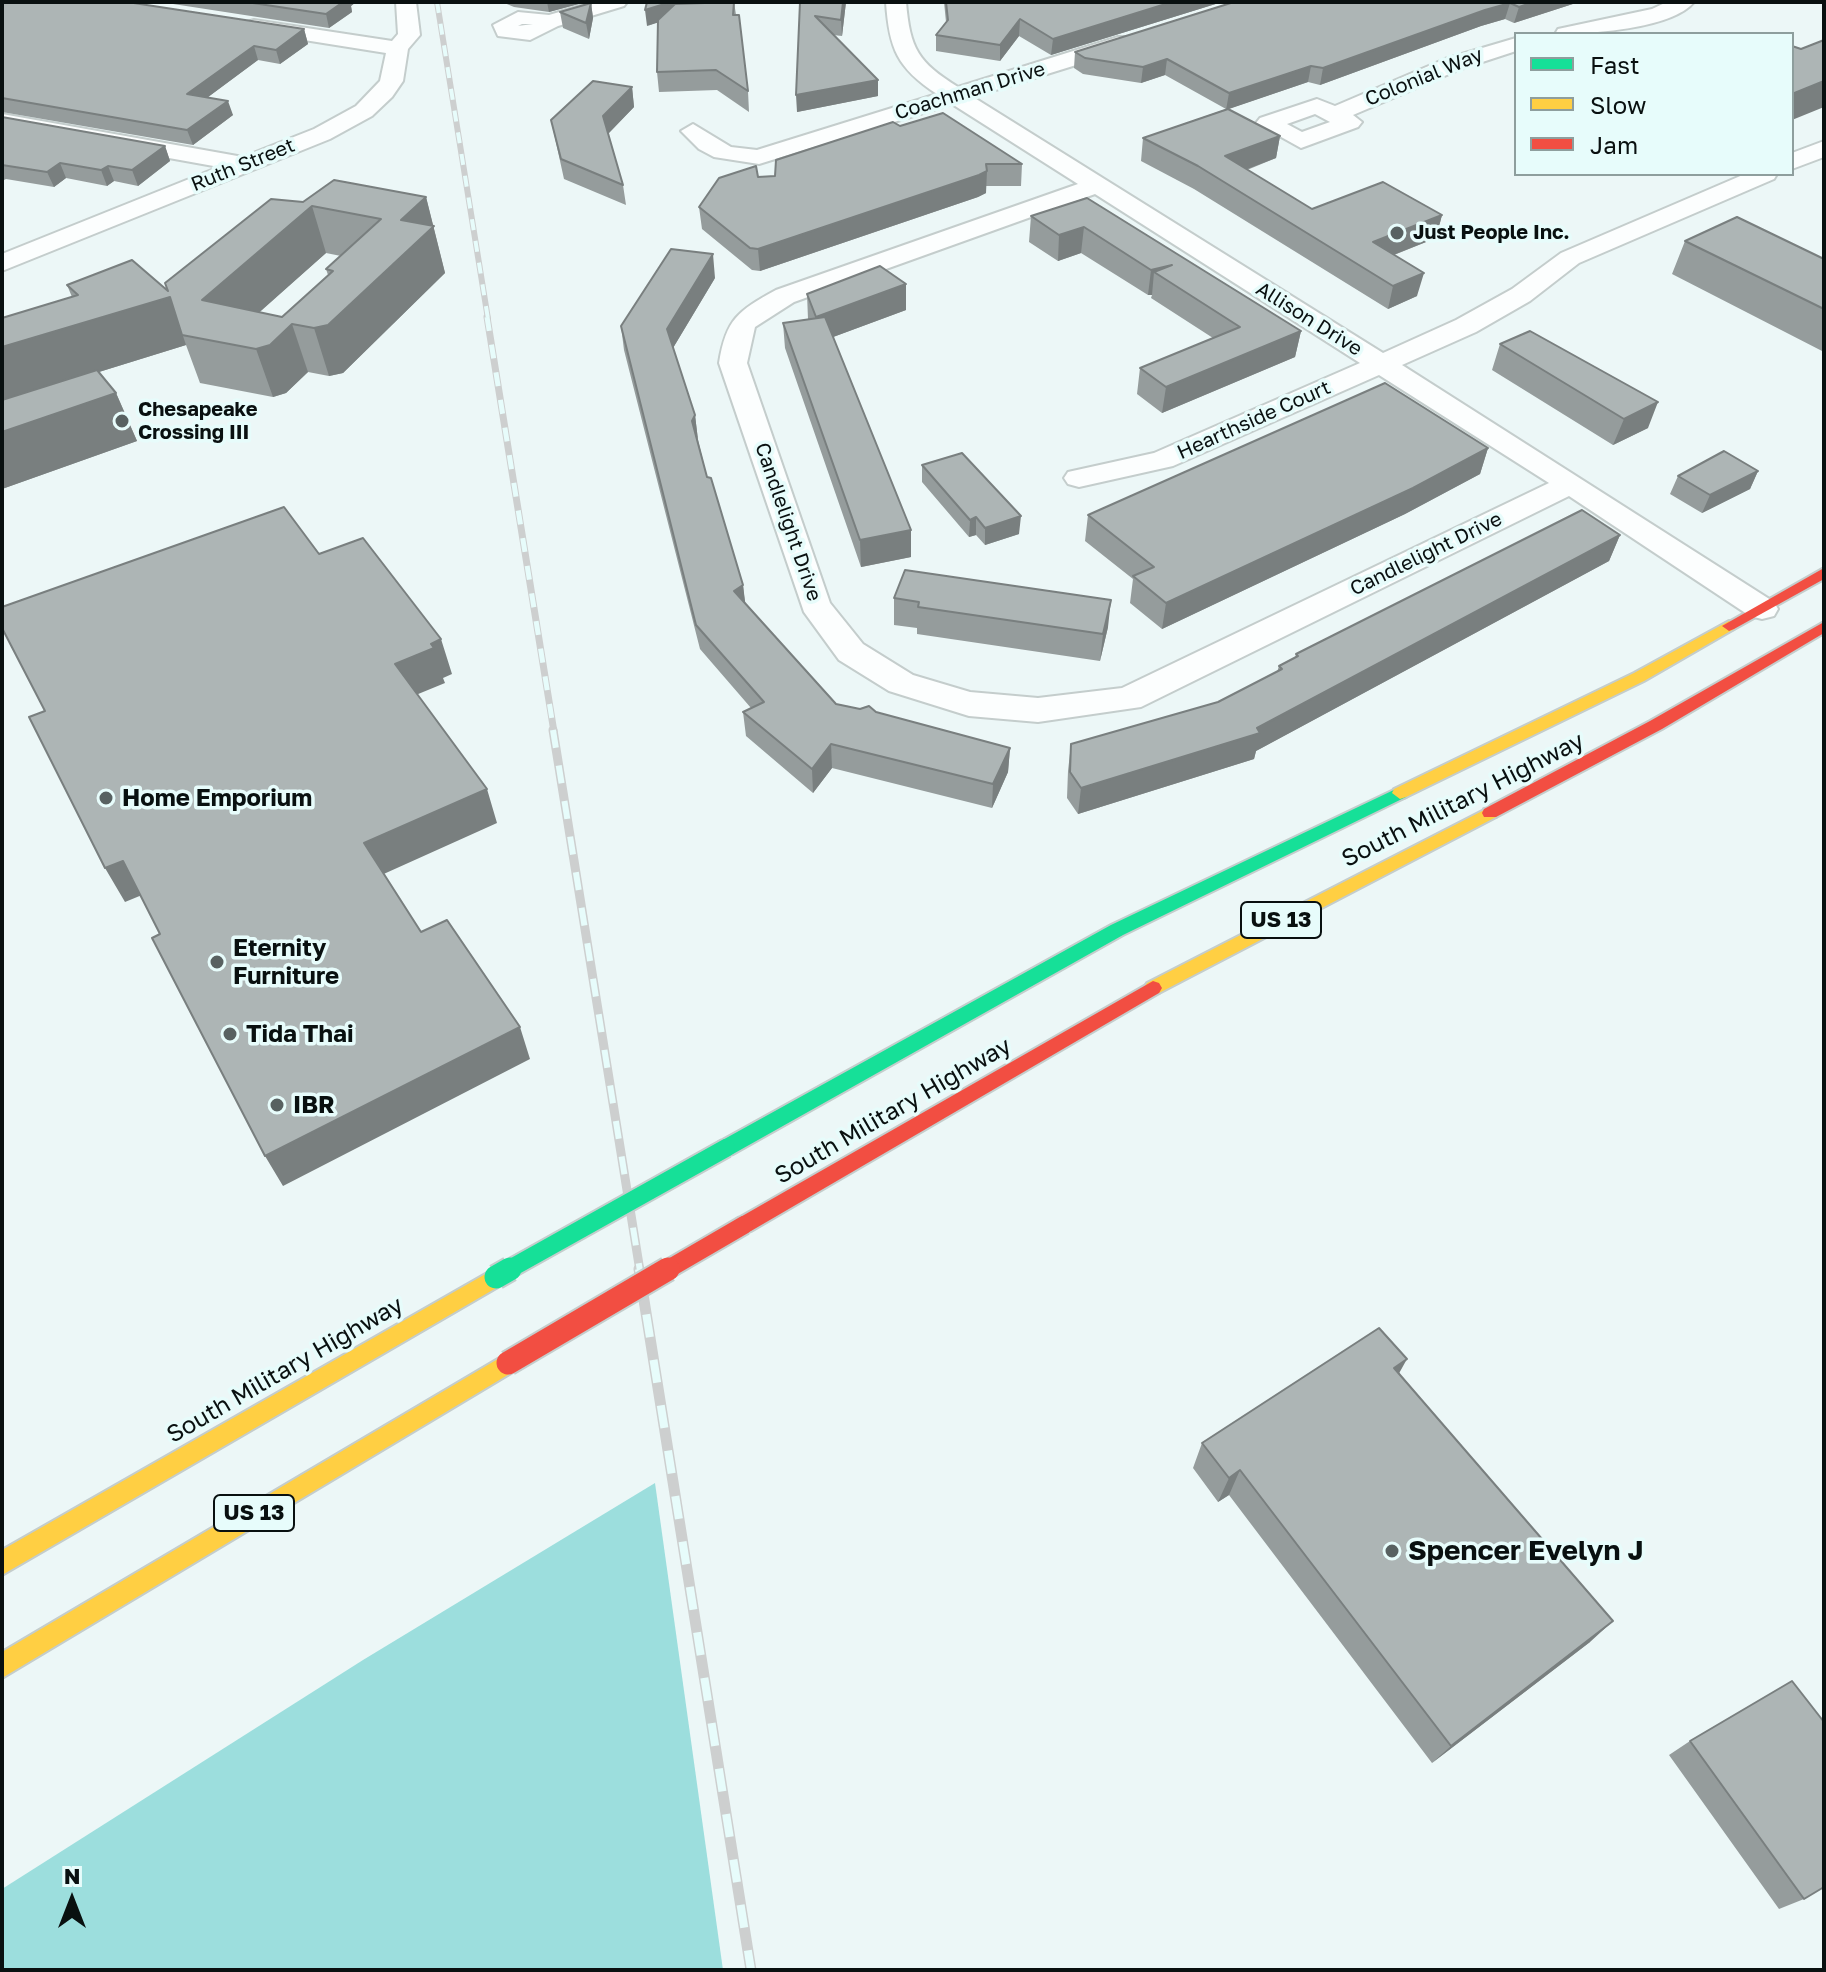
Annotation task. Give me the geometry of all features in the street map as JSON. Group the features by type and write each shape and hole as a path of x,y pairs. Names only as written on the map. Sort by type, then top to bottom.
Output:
{"main road":[{"name":"South Military Highway","path":"2,1563 496,1277 1117,930 1639,677 1824,573"},
{"name":"South Military Highway","path":"2,1666 508,1363 1139,995 1578,770 1722,691 1824,627"}],"street":[{"name":"Ruth Street","path":"2,263 54,245 242,164 322,134 369,109 389,90 397,68 397,48 409,35 406,2"},
{"path":"548,22 617,2"},
{"name":"Allison Drive","path":"896,2 899,40 908,59 921,74 1571,484 1762,609"},
{"path":"1575,32 1658,14 1684,2"},
{"path":"225,21 397,48"},
{"name":"Coachman Drive","path":"693,131 707,147 731,157 759,157 1150,35"},
{"name":"Colonial Way","path":"1334,115 1453,64 1514,45"},
{"path":"2,121 242,164"},
{"path":"1794,161 1824,148"},
{"name":"Hearthside Court","path":"1079,478 1163,460 1382,364 1466,326 1521,295 1543,275 1570,258 1760,176"},
{"name":"Candlelight Drive","path":"1097,185 785,296 752,314 738,327 733,363 815,605 851,652 901,683 969,704 1038,710 1129,699 1571,484"}],"shaded area":[{"path":"655,1483 723,1970 2,1970 2,1889 363,1660"}],"building":[{"path":"2,2 127,2 304,29 276,50 254,46 187,94 228,101 187,130 2,98"},
{"path":"246,2 343,2 326,14"},
{"path":"647,2 671,2 645,10"},
{"path":"734,2 733,15 739,15 748,91 716,70 657,72 658,20 675,4"},
{"path":"800,2 843,2 841,20 815,16 878,80 796,95"},
{"path":"946,2 1172,2 1053,39 1020,19 1000,45 936,35 948,20"},
{"path":"1234,2 1534,2 1519,7 1510,3 1485,10 1323,68 1311,66 1229,93 1167,59 1143,67 1085,58 1075,52"},
{"path":"591,3 586,23 560,12"},
{"path":"1824,40 1824,81 1794,93 1794,47 1801,49"},
{"path":"593,81 632,87 603,116 623,185 561,159 551,120"},
{"path":"1228,109 1280,136 1225,156 1312,209 1383,182 1442,215 1373,242 1424,273 1393,286 1198,166 1143,138"},
{"path":"943,113 1022,164 986,164 987,171 979,175 758,249 750,248 699,207 719,178 756,166 758,177 775,176 776,160 893,122 900,126"},
{"path":"2,117 165,146 132,170 108,166 101,170 60,163 47,172 2,165"},
{"path":"334,180 426,197 401,220 434,226 328,325 314,328 292,324 270,345 256,349 182,335 170,297 2,347 2,318 78,295 67,285 132,260 168,291 165,283 271,199 303,202","holes":["312,206 381,219 326,269 333,271 282,317 202,300"]},
{"path":"1087,198 1301,331 1166,387 1140,368 1240,327 1154,272 1172,265 1151,270 1084,227 1059,235 1031,216"},
{"path":"1737,217 1824,259 1824,309 1685,241"},
{"path":"671,249 713,254 667,329 695,415 692,421 707,477 711,478 743,585 734,591 836,704 860,709 869,706 876,712 1010,748 993,784 831,744 812,769 743,712 764,702 696,625 621,326"},
{"path":"880,266 906,284 816,317 807,294"},
{"path":"825,317 911,530 860,540 783,323"},
{"path":"1530,331 1658,402 1624,419 1500,344"},
{"path":"97,370 116,393 2,432 2,400"},
{"path":"1385,383 1488,448 1413,488 1166,603 1133,576 1154,567 1088,515"},
{"path":"1724,451 1758,471 1710,495 1678,476"},
{"path":"962,453 1021,516 985,528 976,517 970,520 922,465"},
{"path":"284,507 319,554 363,538 441,639 431,644 434,648 395,664 487,789 364,843 421,932 447,920 520,1027 265,1156 152,938 160,934 123,861 105,868 29,717 45,711 2,628 2,607"},
{"path":"1582,510 1620,535 1257,728 1260,733 1081,788 1070,772 1071,744 1218,702 1282,669 1279,666 1298,656 1296,654"},
{"path":"905,570 1111,600 1103,634 918,607 919,602 894,598"},
{"name":"Spencer Evelyn J","path":"1379,1328 1407,1359 1394,1368 1613,1621 1451,1746 1240,1470 1229,1478 1202,1443"},
{"path":"1792,1681 1824,1722 1824,1887 1804,1899 1690,1741"}],"railway":[{"path":"437,2 488,319"},
{"path":"487,317 554,732"},
{"path":"553,730 640,1271"},
{"path":"639,1269 751,1970"}],"traffic: fast":[{"path":"726,1148 1117,930 1400,793"},
{"path":"496,1277 726,1148"}],"traffic: slow":[{"path":"1400,793 1639,677 1729,626"},
{"path":"1153,988 1490,813"},
{"path":"2,1563 496,1277"},
{"path":"2,1666 508,1363"}],"traffic: jam":[{"path":"1729,626 1824,573"},
{"path":"1490,813 1656,725 1824,627"},
{"path":"744,1225 1153,988"},
{"path":"508,1363 744,1225"}],"place":[{"name":"Just People Inc.","path":"1397,233"},
{"name":"Chesapeake Crossing III","path":"122,421"},
{"name":"Home Emporium","path":"106,798"},
{"name":"Eternity Furniture","path":"217,962"},
{"name":"Tida Thai","path":"230,1034"},
{"name":"IBR","path":"277,1105"},
{"name":"Spencer Evelyn J","path":"1392,1551"}]}
